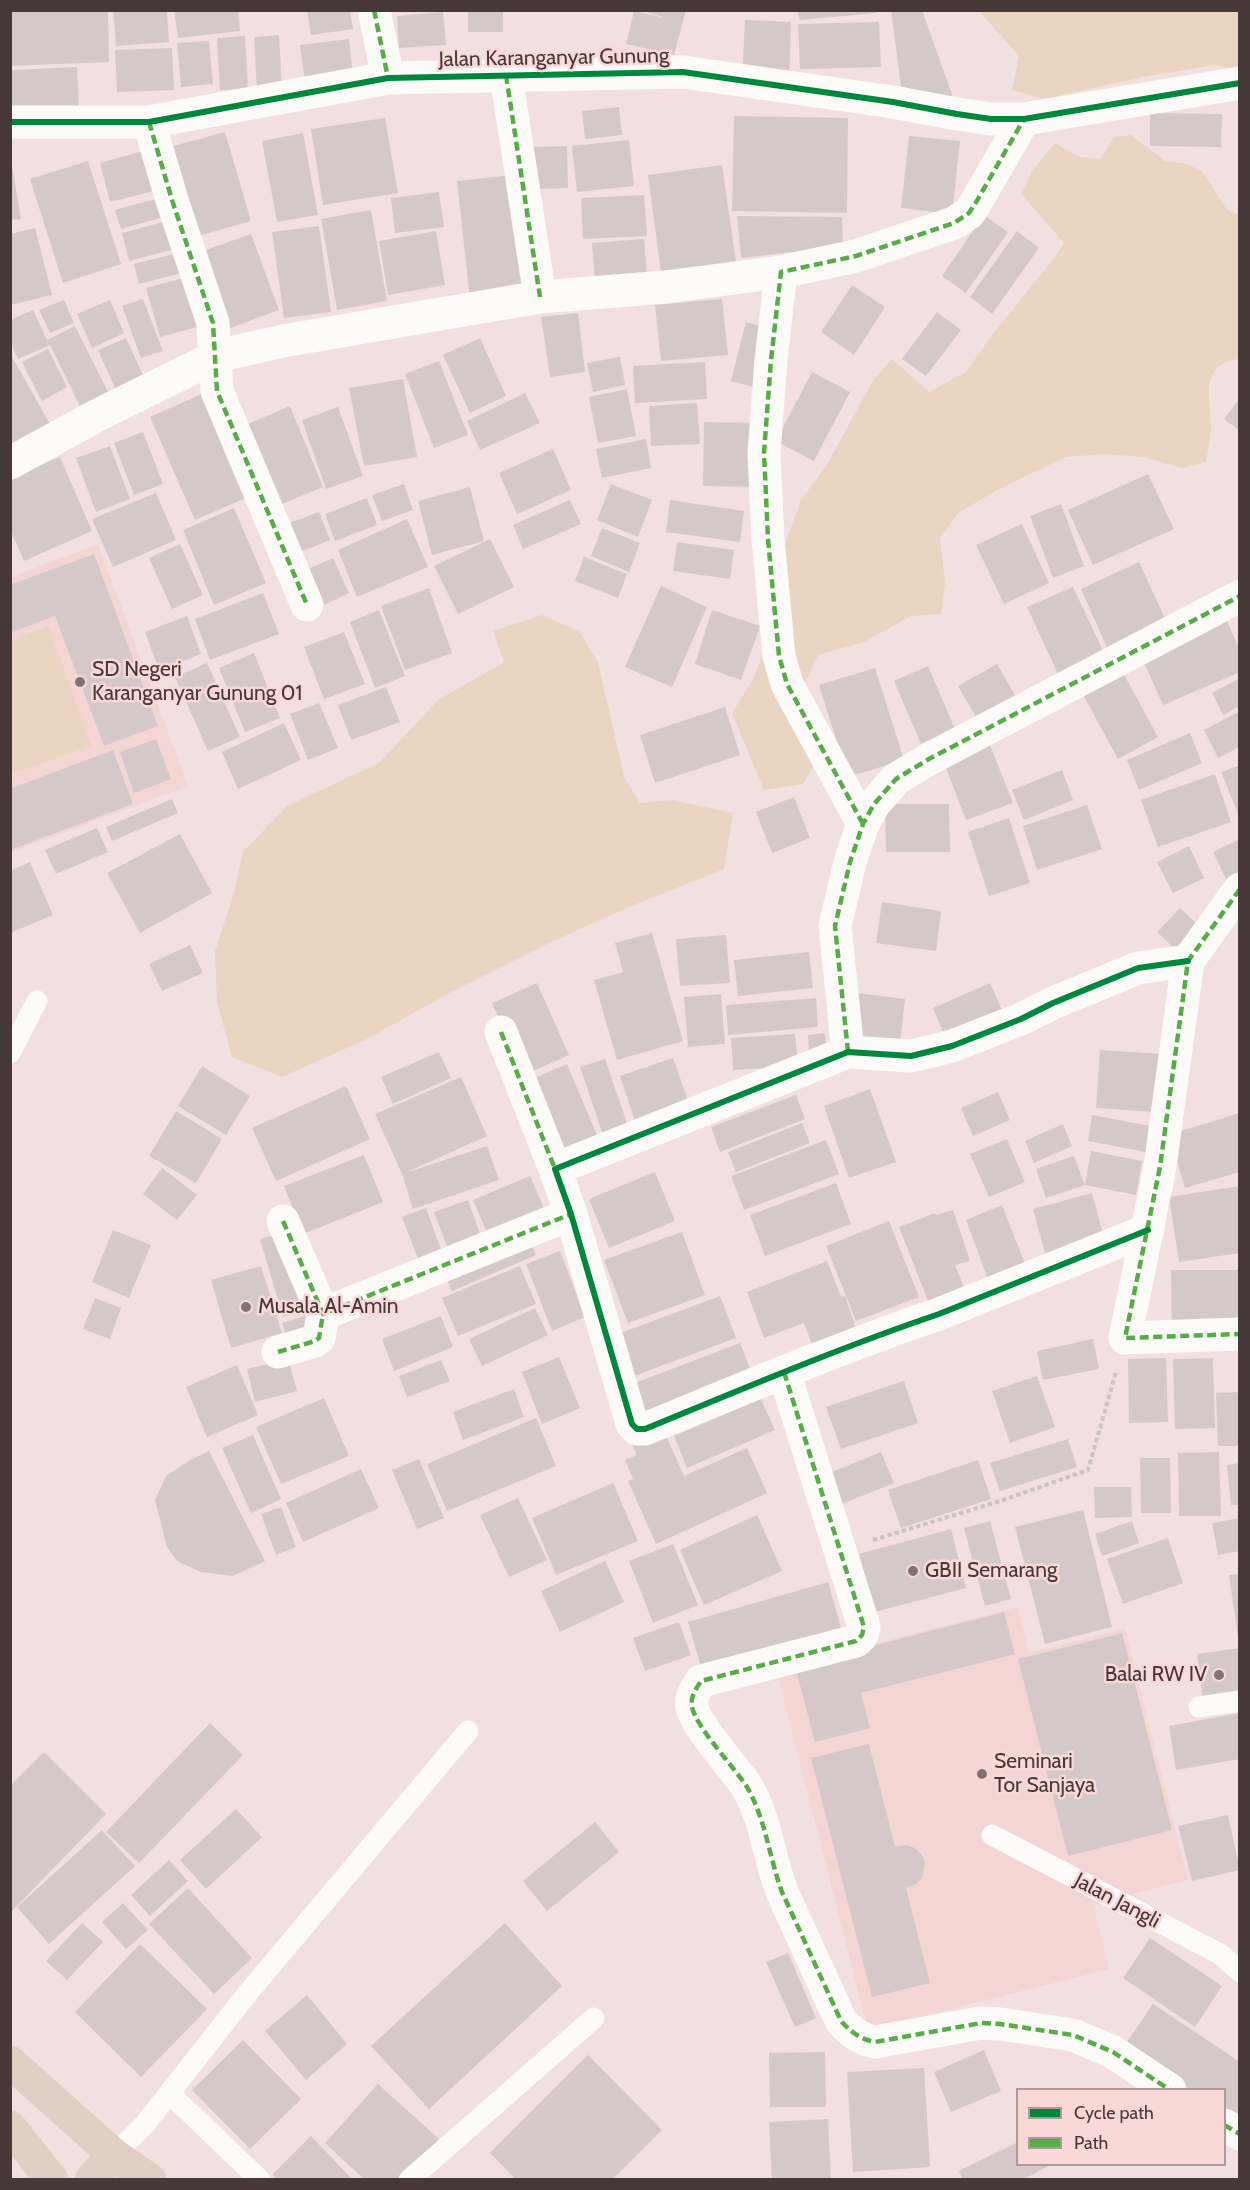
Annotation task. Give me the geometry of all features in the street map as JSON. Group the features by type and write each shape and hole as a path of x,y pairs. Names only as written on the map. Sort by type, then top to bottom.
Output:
{"highway":[{"path":"10,2062 114,2155 150,2180"},
{"path":"10,2127 52,2180"},
{"path":"91,2180 114,2155"}],"street":[{"path":"374,10 388,78"},
{"name":"Jalan Karanganyar Gunung","path":"10,122 149,122 388,78 683,72 893,102 991,119 1024,119 1239,83"},
{"path":"506,75 540,297"},
{"path":"10,463 98,415 217,356 283,341 540,297 665,287 781,272 856,256 954,223 969,213 1024,119"},
{"path":"149,122 213,323 218,391 307,605"},
{"path":"781,272 764,453 768,539 779,656 787,684 863,824"},
{"path":"848,1052 835,926 850,862 863,824 874,804 896,779 920,764 1239,596"},
{"path":"1239,889 1188,961 1160,1167 1125,1338 1239,1334"},
{"path":"555,1169 848,1052 911,1056 952,1047 1138,968 1188,961"},
{"path":"501,1032 571,1214 632,1424 637,1429 645,1429 784,1372 903,1325 939,1314 1148,1230"},
{"path":"323,1314 571,1214"},
{"path":"278,1352 319,1338 323,1314 284,1221"},
{"path":"784,1372 864,1627 862,1635 856,1641 701,1681 693,1695 691,1706 697,1719 746,1787 757,1808 782,1892 841,2021 851,2032 864,2040 881,2042 981,2023 1073,2035 1113,2052 1167,2088"},
{"path":"1226,2126 1239,2134"}],"lane":[{"path":"10,1053 37,1001"},
{"path":"1199,1707 1239,1701"},
{"path":"114,2155 145,2124 247,1994 468,1731"},
{"name":"Jalan Jangli","path":"992,1835 1220,1954 1239,1972"},
{"path":"409,2180 594,2018"},
{"path":"169,2093 260,2180"}],"path":[{"path":"841,1550 1000,1501 1088,1470 1125,1338"}],"shaded area":[{"path":"979,11 1239,11 1239,70 1215,65 1142,77 1044,99 1012,90 1019,56"},
{"path":"1131,135 1165,161 1187,164 1202,171 1227,210 1240,215 1239,359 1226,362 1217,368 1212,376 1209,395 1211,429 1206,462 1182,468 1144,457 1105,454 1066,457 999,489 958,513 940,539 945,583 941,614 911,616 864,642 818,655 804,685 822,752 803,784 764,790 732,713 752,681 775,625 780,558 801,500 828,463 872,382 892,359 929,392 966,372 992,335 1055,257 1064,243 1021,194 1032,171 1055,143 1079,157 1101,159 1114,137"},
{"name":"SD Negeri Karanganyar Gunung 01","path":"98,544 188,786 11,852 11,577"},
{"path":"542,615 580,632 598,662 624,777 640,803 672,800 733,813 724,869 629,907 551,942 451,992 365,1040 282,1077 232,1057 217,1002 215,951 234,893 243,852 287,806 379,763 438,700 504,662 493,631"},
{"path":"49,626 91,746 11,774 11,640"},
{"name":"Seminari Tor Sanjaya","path":"1018,1607 1029,1653 1125,1629 1188,1880 1093,1904 1109,1969 868,2030 776,1669"}],"building":[{"path":"10,10 108,10 109,62 10,66"},
{"path":"113,10 167,10 169,42 116,46"},
{"path":"174,10 238,10 240,31 178,38"},
{"path":"307,10 350,10 353,29 311,35"},
{"path":"468,10 503,10 503,32 468,32"},
{"path":"641,10 686,10 674,55 626,44 634,11 669,19"},
{"path":"797,10 875,10 876,13 800,20"},
{"path":"891,10 922,10 955,103 902,94"},
{"path":"443,12 446,45 399,48 397,16"},
{"path":"745,20 791,22 789,82 742,80"},
{"path":"879,22 881,67 800,69 798,24"},
{"path":"279,35 282,89 257,91 254,37"},
{"path":"245,36 248,89 220,90 217,38"},
{"path":"349,39 353,76 305,82 300,45"},
{"path":"209,41 213,84 181,87 177,43"},
{"path":"172,48 174,90 117,92 115,50"},
{"path":"77,67 79,110 10,113 10,70"},
{"path":"619,107 622,135 585,139 582,111"},
{"path":"1150,113 1222,114 1221,147 1150,146"},
{"path":"734,116 848,118 847,213 732,211"},
{"path":"385,118 398,193 323,205 311,129"},
{"path":"225,132 251,221 191,238 166,148"},
{"path":"303,133 318,215 277,222 262,141"},
{"path":"909,136 960,141 952,214 901,208"},
{"path":"629,140 634,186 577,192 572,146"},
{"path":"567,146 568,188 532,189 531,147"},
{"path":"154,148 165,188 110,202 100,163"},
{"path":"88,161 121,264 63,283 30,179"},
{"path":"12,165 21,219 10,220 10,166"},
{"path":"722,165 736,262 661,272 648,175"},
{"path":"513,175 527,293 470,299 457,181"},
{"path":"439,192 444,227 395,233 391,198"},
{"path":"644,195 647,236 583,239 581,198"},
{"path":"163,197 168,216 121,229 115,210"},
{"path":"371,210 387,301 337,310 321,219"},
{"path":"984,215 1008,232 966,293 942,276"},
{"path":"737,216 842,217 843,246 741,258"},
{"path":"167,221 175,249 129,261 122,233"},
{"path":"319,226 331,312 284,318 272,232"},
{"path":"35,228 52,295 10,305 10,234"},
{"path":"436,231 445,285 388,295 379,241"},
{"path":"1017,231 1039,248 992,314 970,297"},
{"path":"251,234 279,310 222,331 195,254"},
{"path":"644,239 647,277 595,282 592,243"},
{"path":"181,252 186,272 139,284 134,264"},
{"path":"195,275 208,324 160,337 146,288"},
{"path":"852,285 885,307 854,355 821,332"},
{"path":"143,299 163,351 141,358 122,306"},
{"path":"722,299 728,355 661,361 655,305"},
{"path":"64,300 74,323 50,333 39,310"},
{"path":"110,300 124,333 92,348 77,314"},
{"path":"33,310 47,340 75,326 109,394 81,408 50,345 18,359 10,342 10,320"},
{"path":"937,312 961,330 926,376 902,359"},
{"path":"578,313 585,372 550,377 541,317"},
{"path":"746,322 772,329 758,388 731,381"},
{"path":"126,338 147,384 119,397 98,350"},
{"path":"480,338 506,396 470,413 443,355"},
{"path":"48,349 67,387 42,401 22,362"},
{"path":"10,353 51,426 10,448"},
{"path":"620,357 625,385 593,392 587,363"},
{"path":"439,361 468,435 434,448 405,374"},
{"path":"705,362 707,399 635,403 633,366"},
{"path":"812,372 850,392 814,461 776,441"},
{"path":"403,379 417,457 364,466 349,388"},
{"path":"627,389 636,436 598,443 589,397"},
{"path":"211,390 257,493 195,520 150,417"},
{"path":"525,393 540,423 480,450 467,421"},
{"path":"1240,398 1240,431 1224,419"},
{"path":"697,403 700,444 651,446 649,406"},
{"path":"290,406 323,487 270,509 236,429"},
{"path":"338,407 363,476 326,489 302,420"},
{"path":"704,422 760,423 759,487 703,486"},
{"path":"143,432 163,484 134,495 114,443"},
{"path":"646,439 651,468 602,478 596,449"},
{"path":"110,446 130,499 96,512 76,458"},
{"path":"553,449 571,490 517,514 499,473"},
{"path":"60,457 92,531 24,561 10,529 10,478"},
{"path":"1148,474 1174,529 1093,565 1068,510"},
{"path":"404,484 413,510 382,521 372,495"},
{"path":"611,484 652,500 638,537 597,520"},
{"path":"470,487 484,541 432,555 418,501"},
{"path":"156,493 176,540 113,567 92,519"},
{"path":"367,498 377,525 335,541 325,514"},
{"path":"570,500 581,524 523,549 513,525"},
{"path":"670,500 744,511 740,542 666,532"},
{"path":"1061,504 1084,566 1053,578 1030,516"},
{"path":"234,508 266,583 214,605 183,530"},
{"path":"319,512 330,540 293,555 281,526"},
{"path":"407,519 428,567 357,597 338,550"},
{"path":"1022,524 1049,583 1004,604 976,545"},
{"path":"602,528 640,543 629,572 591,556"},
{"path":"490,539 514,587 458,614 434,566"},
{"path":"677,542 734,550 730,579 673,571"},
{"path":"180,544 203,595 172,609 149,558"},
{"path":"94,554 158,726 104,746 55,616 10,633 10,585"},
{"path":"584,557 627,574 618,598 575,581"},
{"path":"333,558 349,593 313,610 297,574"},
{"path":"1139,562 1167,623 1108,650 1081,589"},
{"path":"661,586 707,607 672,687 625,667"},
{"path":"1073,587 1105,655 1059,676 1027,607"},
{"path":"429,588 452,653 405,670 381,606"},
{"path":"263,593 279,634 210,660 195,619"},
{"path":"379,610 405,676 375,688 350,622"},
{"path":"712,610 760,626 741,680 695,664"},
{"path":"1224,614 1240,651 1240,672 1163,705 1139,651"},
{"path":"187,616 201,654 159,670 145,632"},
{"path":"344,632 365,684 324,699 304,647"},
{"path":"254,653 280,718 245,732 219,668"},
{"path":"207,663 240,737 208,751 175,677"},
{"path":"997,664 1019,702 980,724 958,686"},
{"path":"928,666 955,729 921,744 894,681"},
{"path":"875,668 904,760 848,777 819,685"},
{"path":"1121,669 1158,737 1118,759 1081,691"},
{"path":"1240,678 1240,706 1223,715 1212,693"},
{"path":"386,687 400,722 351,740 338,705"},
{"path":"319,703 338,748 308,760 290,714"},
{"path":"725,707 740,755 655,783 640,735"},
{"path":"1240,711 1240,747 1218,758 1204,730"},
{"path":"284,723 301,760 238,789 222,752"},
{"path":"1190,733 1202,763 1139,790 1127,760"},
{"path":"156,739 171,779 134,793 120,752"},
{"path":"990,745 1013,803 966,820 944,763"},
{"path":"113,750 133,804 10,850 10,789"},
{"path":"1240,765 1240,816 1239,816 1221,772"},
{"path":"1062,770 1073,800 1024,820 1012,790"},
{"path":"1215,774 1231,822 1158,847 1141,800"},
{"path":"794,797 810,838 772,853 756,812"},
{"path":"172,799 178,813 112,841 106,827"},
{"path":"885,804 949,804 950,852 886,852"},
{"path":"1087,805 1102,849 1037,870 1023,826"},
{"path":"1009,818 1030,883 989,896 968,832"},
{"path":"97,828 108,852 56,874 45,850"},
{"path":"180,834 212,893 140,933 107,873"},
{"path":"1240,839 1240,872 1226,879 1213,852"},
{"path":"1189,846 1204,878 1173,893 1157,862"},
{"path":"30,862 53,915 10,933 10,871"},
{"path":"882,902 941,911 936,951 876,943"},
{"path":"1180,908 1203,930 1180,954 1157,932"},
{"path":"652,933 683,1041 617,1060 594,980 623,972 615,943"},
{"path":"726,935 730,983 680,986 676,939"},
{"path":"190,945 203,973 162,991 149,964"},
{"path":"809,952 813,988 738,996 734,960"},
{"path":"537,983 569,1055 524,1075 492,1003"},
{"path":"990,983 1006,1019 948,1044 933,1008"},
{"path":"858,993 905,999 900,1044 853,1038"},
{"path":"721,994 725,1044 688,1047 684,997"},
{"path":"816,998 818,1027 728,1035 726,1005"},
{"path":"825,1033 827,1056 809,1057 808,1035"},
{"path":"795,1034 798,1066 733,1070 731,1038"},
{"path":"1100,1050 1160,1054 1155,1112 1096,1108"},
{"path":"439,1052 451,1078 393,1104 381,1077"},
{"path":"673,1058 690,1106 636,1124 620,1076"},
{"path":"605,1059 630,1132 605,1141 580,1067"},
{"path":"567,1064 599,1140 559,1156 527,1081"},
{"path":"202,1066 250,1096 226,1135 178,1106"},
{"path":"461,1077 487,1136 405,1173 487,1146 499,1180 413,1209 402,1174 375,1114"},
{"path":"346,1086 370,1139 276,1181 252,1128"},
{"path":"870,1089 896,1162 849,1178 824,1106"},
{"path":"998,1092 1010,1120 973,1136 961,1108"},
{"path":"796,1095 805,1119 720,1152 711,1127"},
{"path":"176,1111 222,1139 196,1183 149,1156"},
{"path":"1239,1113 1240,1172 1185,1188 1169,1135"},
{"path":"1092,1115 1150,1126 1146,1152 1088,1141"},
{"path":"802,1123 810,1143 736,1172 728,1152"},
{"path":"1063,1124 1072,1146 1034,1163 1025,1141"},
{"path":"1007,1139 1025,1182 989,1197 970,1154"},
{"path":"826,1140 839,1174 744,1210 731,1176"},
{"path":"1091,1151 1142,1161 1136,1195 1085,1185"},
{"path":"364,1155 383,1202 303,1234 284,1186"},
{"path":"1074,1156 1085,1185 1046,1198 1036,1169"},
{"path":"162,1168 197,1195 177,1220 143,1194"},
{"path":"655,1172 675,1221 609,1248 589,1199"},
{"path":"530,1176 549,1220 492,1244 473,1200"},
{"path":"836,1183 851,1224 765,1256 750,1215"},
{"path":"1240,1186 1240,1253 1179,1262 1169,1197"},
{"path":"1092,1193 1105,1241 1046,1257 1033,1209"},
{"path":"468,1200 484,1245 451,1257 434,1212"},
{"path":"1002,1205 1025,1264 988,1279 966,1220"},
{"path":"426,1208 443,1255 420,1264 402,1217"},
{"path":"953,1210 970,1261 955,1265 966,1292 930,1306 899,1227 935,1213 936,1215"},
{"path":"889,1221 919,1297 856,1321 826,1246"},
{"path":"113,1230 151,1245 129,1298 92,1282"},
{"path":"285,1232 308,1309 283,1317 260,1239"},
{"path":"682,1232 705,1295 628,1323 604,1260"},
{"path":"528,1235 536,1255 452,1291 443,1271"},
{"path":"560,1251 585,1317 552,1331 526,1264"},
{"path":"827,1261 841,1297 845,1296 860,1340 816,1355 804,1323 764,1338 747,1292"},
{"name":"Musala Al-Amin","path":"261,1266 282,1333 231,1348 211,1280"},
{"path":"520,1266 536,1304 458,1336 442,1298"},
{"path":"1171,1270 1240,1270 1240,1331 1172,1331"},
{"path":"720,1296 736,1338 626,1379 610,1337"},
{"path":"95,1298 121,1308 110,1339 83,1329"},
{"path":"535,1308 548,1335 482,1366 469,1339"},
{"path":"307,1315 314,1335 288,1343 282,1323"},
{"path":"441,1316 453,1347 394,1371 382,1339"},
{"path":"1093,1339 1099,1369 1043,1380 1037,1351"},
{"path":"740,1343 753,1376 640,1420 627,1386"},
{"path":"559,1357 580,1408 542,1424 522,1372"},
{"path":"1166,1358 1168,1422 1129,1423 1128,1359"},
{"path":"1213,1358 1215,1428 1175,1429 1173,1359"},
{"path":"288,1359 297,1391 255,1402 247,1369"},
{"path":"441,1360 450,1381 407,1397 399,1376"},
{"path":"237,1365 258,1415 207,1437 186,1387"},
{"path":"1037,1376 1055,1427 1010,1443 992,1391"},
{"path":"904,1381 918,1423 841,1449 826,1407"},
{"path":"514,1389 524,1417 463,1440 453,1412"},
{"path":"1240,1392 1240,1446 1218,1446 1216,1393"},
{"path":"324,1398 349,1456 281,1484 256,1427"},
{"path":"761,1399 775,1430 687,1468 674,1436"},
{"path":"536,1418 556,1466 447,1511 427,1464"},
{"path":"663,1429 684,1476 747,1448 767,1493 656,1544 628,1481 633,1479 625,1460 637,1455 631,1443"},
{"path":"253,1435 281,1499 251,1513 222,1448"},
{"path":"1068,1439 1077,1467 1000,1491 990,1463"},
{"path":"209,1451 265,1561 233,1576 201,1572 177,1561 167,1547 155,1500 166,1476"},
{"path":"881,1452 894,1483 837,1506 825,1475"},
{"path":"1219,1452 1221,1516 1179,1516 1178,1453"},
{"path":"1140,1458 1170,1458 1171,1513 1141,1513"},
{"path":"419,1459 444,1518 417,1529 392,1470"},
{"path":"978,1460 991,1499 901,1528 888,1490"},
{"path":"1240,1463 1240,1505 1231,1505 1227,1465"},
{"path":"361,1469 379,1508 303,1542 286,1503"},
{"path":"613,1483 638,1541 556,1575 532,1518"},
{"path":"1094,1487 1131,1487 1132,1517 1095,1518"},
{"path":"518,1498 547,1560 509,1577 480,1515"},
{"path":"281,1507 296,1547 276,1555 261,1514"},
{"path":"1083,1510 1112,1627 1045,1644 1015,1527"},
{"path":"757,1515 782,1571 704,1605 680,1550"},
{"path":"1240,1518 1240,1551 1218,1555 1212,1523"},
{"path":"990,1521 1011,1599 985,1606 964,1528"},
{"path":"1132,1521 1139,1543 1102,1556 1095,1534"},
{"name":"GBII Semarang","path":"951,1529 966,1588 875,1612 859,1554"},
{"path":"1168,1538 1183,1583 1123,1604 1107,1559"},
{"path":"673,1544 698,1605 653,1623 629,1561"},
{"path":"605,1561 624,1602 560,1632 541,1591"},
{"path":"1240,1574 1240,1637 1238,1637 1229,1575"},
{"path":"828,1582 843,1635 703,1674 688,1622"},
{"path":"1004,1612 1015,1654 861,1693 870,1728 815,1742 795,1666"},
{"path":"679,1622 691,1655 645,1671 633,1638"},
{"path":"1122,1633 1172,1830 1068,1856 1018,1659"},
{"name":"Balai RW IV","path":"1240,1648 1240,1696 1203,1701 1197,1654"},
{"path":"1240,1713 1240,1759 1176,1770 1169,1726"},
{"path":"210,1723 243,1755 139,1863 106,1832"},
{"path":"869,1744 895,1847 907,1845 915,1848 925,1862 922,1878 916,1884 906,1888 930,1983 872,1997 811,1758"},
{"path":"44,1752 106,1814 10,1913 10,1786"},
{"path":"236,1809 262,1837 206,1889 180,1860"},
{"path":"1228,1815 1240,1870 1192,1881 1178,1826"},
{"path":"595,1822 619,1852 547,1911 523,1881"},
{"path":"102,1830 135,1866 49,1944 17,1907"},
{"path":"169,1860 188,1881 150,1916 131,1895"},
{"path":"188,1888 252,1958 214,1994 149,1924"},
{"path":"123,1903 148,1930 126,1949 102,1922"},
{"path":"82,1923 103,1942 67,1980 46,1961"},
{"path":"505,1923 562,1986 429,2109 371,2046"},
{"path":"1150,1938 1222,1986 1195,2027 1123,1978"},
{"path":"140,1944 207,2009 141,2077 75,2012"},
{"path":"788,1953 816,2018 795,2027 766,1962"},
{"path":"307,1995 347,2044 306,2080 265,2031"},
{"path":"1153,2004 1240,2062 1240,2118 1226,2116 1226,2088 1183,2088 1123,2048"},
{"path":"243,2040 301,2099 250,2149 192,2090"},
{"path":"984,2050 1001,2091 951,2112 934,2072"},
{"path":"825,2052 826,2107 770,2107 769,2053"},
{"path":"588,2055 662,2130 612,2180 516,2180 490,2153"},
{"path":"924,2068 930,2167 853,2172 847,2072"},
{"path":"378,2084 439,2139 402,2180 365,2180 325,2143"},
{"path":"828,2119 831,2180 772,2180 769,2122"},
{"path":"311,2136 353,2180 278,2180 273,2174"},
{"path":"1016,2143 1016,2166 1049,2166 1022,2180 963,2180 959,2171"}],"marked path":[{"path":"374,10 388,78"},
{"path":"506,75 540,297"},
{"path":"863,824 787,684 779,656 768,539 764,453 781,272 856,256 954,223 969,213 1024,119"},
{"path":"149,122 213,323 217,391 307,605"},
{"path":"848,1052 835,926 850,862 863,824 874,804 896,779 929,759 1240,596"},
{"path":"1240,889 1188,961 1160,1167 1125,1338 1240,1334"},
{"path":"501,1032 555,1169"},
{"path":"283,1221 323,1314 571,1214"},
{"path":"278,1352 319,1338 323,1314"},
{"path":"784,1372 864,1627 862,1635 856,1641 701,1681 694,1693 692,1707 700,1725 747,1787 759,1812 782,1892 841,2021 856,2034 875,2042 981,2023 1073,2035 1113,2052 1167,2088"},
{"path":"1226,2126 1240,2134"}],"cycle path":[{"path":"10,122 149,122 388,78 683,72 893,102 991,119 1024,119 1240,83"},
{"path":"1148,1230 939,1314 791,1369 645,1429 637,1429 632,1424 571,1214 555,1169 848,1052 911,1056 952,1046 1138,968 1188,961"}],"place":[{"name":"SD Negeri Karanganyar Gunung 01","path":"80,682"},
{"name":"Musala Al-Amin","path":"246,1307"},
{"name":"GBII Semarang","path":"913,1571"},
{"name":"Balai RW IV","path":"1219,1675"},
{"name":"Seminari Tor Sanjaya","path":"982,1774"}]}
